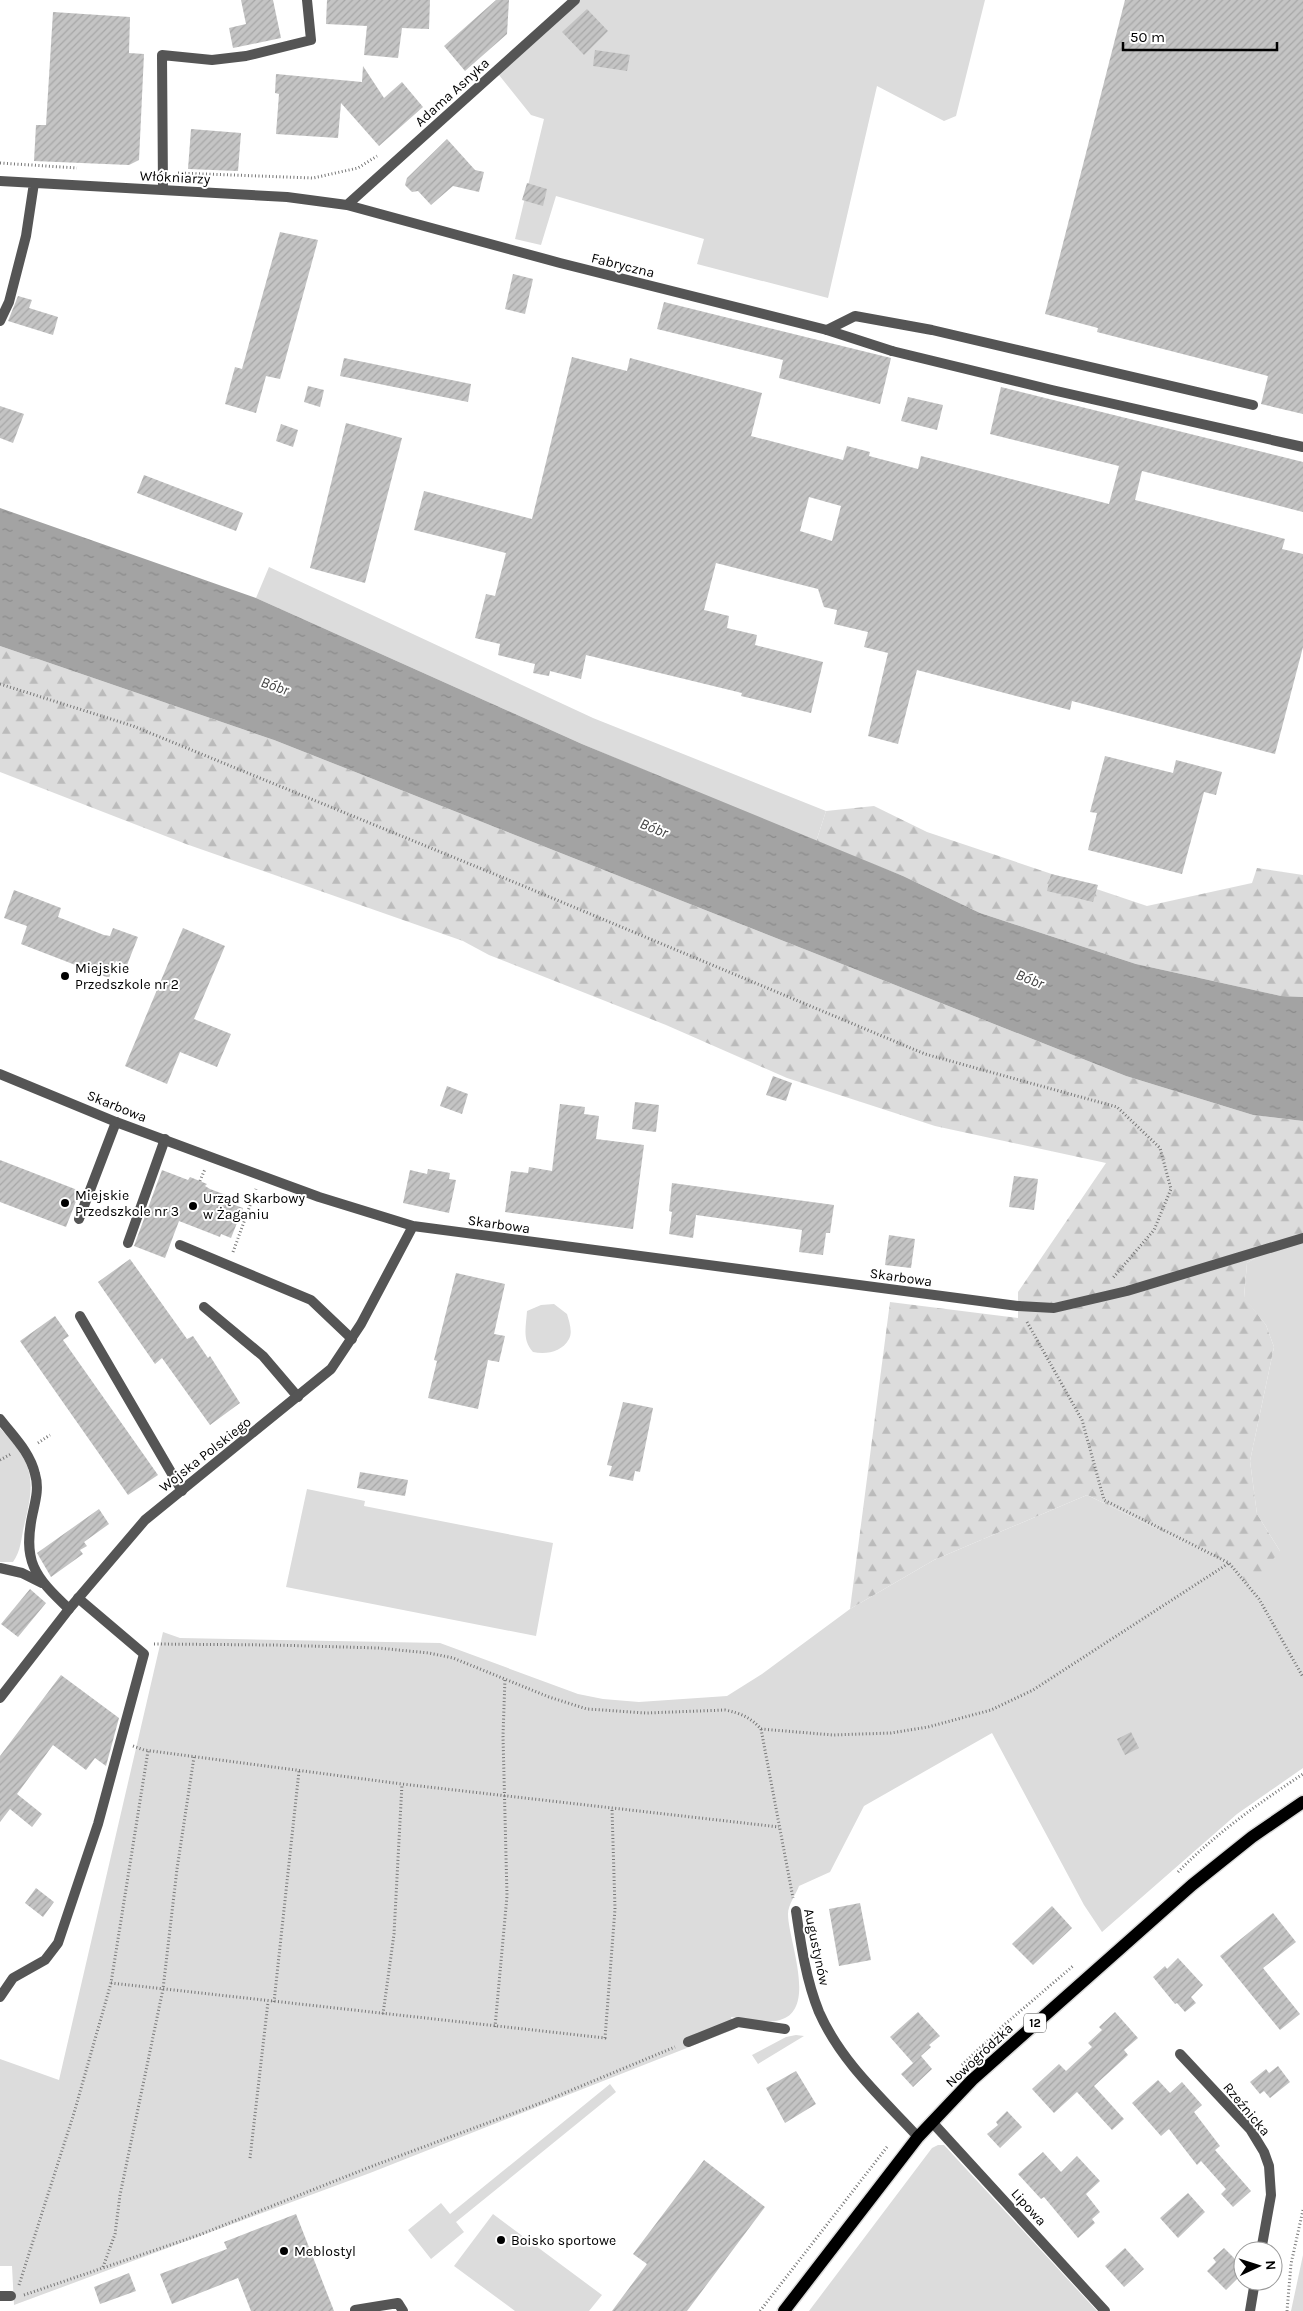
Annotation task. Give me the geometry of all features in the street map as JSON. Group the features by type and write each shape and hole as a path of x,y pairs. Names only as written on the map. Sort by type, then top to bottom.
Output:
{"main road":[{"name":"Nowogródzka","path":"784,2311 918,2137 972,2080 1142,1928 1245,1843 1303,1802"}],"street":[{"path":"163,190 162,55 212,60 246,56 311,40 307,0"},
{"name":"Adama Asnyka","path":"347,205 575,0"},
{"name":"Włókniarzy","path":"0,181 287,197 347,205"},
{"path":"0,321 9,302 26,236 34,183"},
{"name":"Fabryczna","path":"347,205 560,263 827,330 892,351 1052,390 1303,446"},
{"path":"827,330 855,316 932,330 1253,405"},
{"name":"Skarbowa","path":"0,1074 116,1122 319,1197 414,1226 1018,1306 1054,1308 1096,1298 1303,1238"},
{"path":"79,1219 116,1122"},
{"path":"128,1243 165,1139"},
{"name":"Wojska Polskiego","path":"0,1698 69,1609 145,1520 332,1369 352,1339 414,1226"},
{"path":"180,1245 311,1300 352,1339"},
{"path":"204,1307 262,1356 298,1398"},
{"path":"80,1316 182,1491"},
{"path":"0,1419 25,1450 36,1475 37,1497 29,1531 28,1547 32,1563 42,1583"},
{"path":"0,1568 22,1573 42,1583 69,1609"},
{"path":"0,1997 13,1978 45,1960 58,1943 98,1824 144,1654 78,1598"},
{"name":"Augustynów","path":"796,1911 811,1987 819,2012 832,2036 866,2082 918,2137"},
{"path":"688,2042 738,2022 785,2029"},
{"name":"Rzeźnicka","path":"1180,2054 1250,2129 1264,2152 1269,2166 1271,2195 1263,2241"},
{"name":"Lipowa","path":"932,2122 1105,2311"},
{"path":"1250,2311 1253,2291"},
{"path":"0,2296 11,2296"},
{"path":"355,2310 398,2303 403,2311"}],"path":[{"path":"163,173 313,178 358,168 380,153"},
{"path":"0,163 84,168"},
{"path":"0,684 133,726 521,885 925,1054 1118,1107 1160,1148 1171,1189 1154,1230 1096,1298"},
{"path":"200,1181 205,1169"},
{"path":"228,1264 256,1189"},
{"path":"1018,1306 1082,1420 1104,1500 1229,1563 1259,1599 1303,1677"},
{"path":"144,1654 152,1644 274,1644 378,1648 453,1658 549,1697 587,1709 646,1713 725,1710 752,1719 761,1729 833,1734 892,1733 928,1727 991,1710 1033,1690 1229,1563"},
{"path":"494,2027 507,1896 503,1736 505,1678"},
{"name":"Augustynów","path":"761,1729 796,1911"},
{"path":"120,1742 148,1750 299,1771 779,1827"},
{"path":"11,2296 18,2286 74,2114 112,1984 148,1750"},
{"path":"103,2268 115,2234 120,2195 163,1989 177,1870 194,1757"},
{"path":"274,2002 299,1771"},
{"path":"384,2014 394,1934 402,1784"},
{"path":"112,1984 605,2038 615,1909 612,1808"},
{"path":"250,2158 268,2002"},
{"path":"11,2296 23,2295 200,2235 362,2170 538,2104 688,2042"},
{"path":"1287,2311 1291,2264 1303,2210"}],"green space":[{"path":"575,0 985,0 956,116 944,121 877,86 828,298 697,264 704,239 556,196 541,245 515,239 544,119 531,115 495,70"},
{"path":"269,567 593,718 826,811 816,842 582,744 256,598"},
{"path":"0,646 274,740 1126,1076 1253,1115 1303,1121 1303,1235 1280,1243 1247,1263 1244,1297 1266,1325 1274,1347 1250,1461 1257,1514 1280,1551 1250,1586 1228,1563 1087,1495 934,1560 850,1609 890,1302 1018,1318 1018,1292 1106,1163 935,1126 787,1078 666,1025 489,955 463,941 186,844 0,772"},
{"path":"874,806 927,832 1147,906 1252,883 1257,868 1303,875 1303,997 1281,996 1136,964 980,913 903,876 816,842 826,811"},
{"path":"1303,1235 1303,1768 1237,1814 1102,1932 1084,1905 992,1733 864,1806 830,1872 799,1886 788,1911 799,1989 797,2003 791,2014 780,2020 769,2022 731,2017 735,2029 370,2173 14,2305 12,2266 0,2266 0,2059 59,2080 163,1632 180,1638 440,1643 578,1694 603,1699 639,1702 727,1696 762,1674 850,1609 934,1560 1087,1495 1228,1563 1280,1551 1257,1514 1250,1461 1274,1347 1266,1325 1244,1298 1247,1263 1280,1243"},
{"path":"554,1304 567,1314 571,1330 569,1339 562,1347 553,1352 533,1352 526,1338 527,1311 541,1305"},
{"path":"0,1428 20,1452 26,1463 31,1484 28,1510 18,1554 13,1562 0,1562"},
{"path":"307,1489 365,1501 364,1506 553,1543 536,1636 286,1587"},
{"path":"804,2036 758,2064 752,2055 786,2037"},
{"path":"610,2084 616,2092 456,2222 464,2232 431,2259 408,2230 441,2203 450,2214"},
{"path":"944,2145 1097,2311 809,2311 932,2148"},
{"name":"Boisko sportowe","path":"493,2214 602,2295 589,2311 515,2311 454,2266"},
{"path":"1303,2255 1303,2311 1291,2311"}],"water":[{"name":"Bóbr","path":"0,508 256,598 582,744 903,876 980,913 1136,964 1281,996 1303,997 1303,1121 1253,1115 1126,1076 274,740 0,646"}],"building":[{"path":"241,0 273,0 281,38 233,48 229,28 246,24"},
{"path":"327,0 430,0 429,29 402,28 398,58 364,55 367,26 326,24"},
{"path":"496,0 509,0 507,34 465,71 444,46"},
{"path":"1125,0 1303,0 1303,414 1261,404 1268,376 1097,332 1098,328 1045,314"},
{"path":"587,9 608,31 584,55 562,32"},
{"path":"53,12 130,17 129,53 144,54 139,160 129,165 34,161 36,125 46,125"},
{"path":"595,50 630,55 627,71 593,66"},
{"path":"363,66 384,98 402,82 423,107 379,146 341,103 338,138 276,134 279,94 275,93 276,74 362,82"},
{"path":"191,129 241,133 238,171 188,169"},
{"path":"447,139 475,170 484,172 479,192 453,186 431,205 418,191 412,192 405,185 407,178"},
{"path":"527,183 547,189 543,206 522,200"},
{"path":"280,232 318,240 280,379 266,376 256,413 225,404 235,367 242,369"},
{"path":"513,274 533,279 525,314 505,309"},
{"path":"18,296 32,300 29,308 58,317 53,335 8,321"},
{"path":"664,302 891,358 880,404 779,378 783,360 657,329"},
{"path":"572,357 627,371 630,358 762,393 751,436 843,460 847,446 870,452 869,456 918,469 921,456 1109,504 1119,466 990,434 1001,387 1303,462 1303,512 1142,471 1135,500 1285,539 1282,549 1303,554 1303,647 1275,754 1072,701 1070,710 917,670 898,744 868,736 888,653 864,647 868,632 834,624 837,610 824,607 818,589 716,563 704,610 729,616 727,628 757,635 755,645 823,662 811,713 741,696 742,693 586,655 581,679 550,671 549,676 533,673 535,664 498,655 500,644 475,638 486,594 495,596 506,553 414,530 424,491 532,519","holes":["809,497 841,506 832,541 800,531"]},
{"path":"344,358 471,384 468,402 340,376"},
{"path":"308,386 324,390 320,407 304,402"},
{"path":"908,397 943,405 937,430 901,421"},
{"path":"0,406 24,414 13,443 0,438"},
{"path":"346,423 402,438 365,583 310,568"},
{"path":"281,424 298,430 293,447 276,441"},
{"path":"144,475 243,513 236,531 137,493"},
{"path":"1105,756 1173,773 1176,760 1222,772 1216,795 1204,792 1182,874 1088,850 1097,813 1090,812"},
{"path":"1051,874 1098,885 1093,902 1047,891"},
{"path":"14,890 61,908 58,917 104,935 110,936 113,928 138,937 127,965 116,961 109,978 21,944 27,926 4,918"},
{"path":"183,928 225,946 194,1019 231,1034 217,1067 180,1052 167,1084 125,1066"},
{"path":"773,1076 792,1083 786,1101 766,1095"},
{"path":"447,1086 468,1094 462,1114 440,1106"},
{"path":"635,1102 659,1105 656,1132 632,1129"},
{"path":"560,1104 585,1107 584,1114 599,1116 596,1139 644,1145 633,1229 505,1212 511,1171 528,1173 529,1167 552,1171"},
{"path":"0,1160 80,1191 66,1227 0,1202"},
{"path":"428,1169 450,1173 449,1179 456,1180 449,1213 403,1203 410,1170 427,1174"},
{"name":"Urząd Skarbowy w Żaganiu","path":"162,1170 188,1180 190,1177 207,1184 205,1186 210,1189 234,1198 232,1204 243,1208 231,1238 221,1234 220,1237 179,1221 165,1258 134,1246"},
{"path":"1014,1176 1038,1179 1034,1210 1009,1207"},
{"path":"672,1183 834,1205 830,1233 826,1233 823,1255 799,1252 802,1230 696,1215 693,1238 669,1234 672,1212 669,1211"},
{"path":"889,1235 915,1239 911,1268 885,1265"},
{"path":"130,1259 187,1339 193,1336 208,1358 210,1356 240,1403 210,1425 162,1358 155,1364 98,1282"},
{"path":"456,1273 505,1284 494,1334 505,1336 499,1362 488,1360 478,1409 428,1398 437,1361 434,1360"},
{"path":"55,1316 69,1336 63,1340 158,1475 128,1495 20,1341"},
{"path":"623,1402 653,1408 640,1472 635,1471 633,1481 609,1476 612,1466 607,1465"},
{"path":"360,1472 408,1480 405,1496 357,1488"},
{"path":"99,1509 109,1524 84,1542 87,1546 80,1550 83,1554 51,1577 37,1553"},
{"path":"30,1589 46,1603 18,1637 1,1624"},
{"path":"61,1675 119,1718 106,1766 95,1758 86,1770 53,1745 17,1794 42,1814 32,1827 10,1809 0,1822 0,1756"},
{"path":"1131,1732 1139,1748 1125,1755 1117,1739"},
{"path":"36,1888 54,1902 43,1917 25,1903"},
{"path":"860,1903 871,1960 839,1966 829,1909"},
{"path":"1052,1906 1072,1928 1033,1965 1012,1944"},
{"path":"1273,1913 1296,1942 1263,1968 1300,2014 1280,2030 1220,1956"},
{"path":"1178,1958 1203,1985 1191,1997 1196,2003 1185,2012 1177,2003 1175,2004 1153,1977 1165,1966 1167,1969"},
{"path":"918,2012 940,2036 913,2063 890,2037"},
{"path":"1115,2012 1138,2038 1124,2050 1128,2055 1094,2086 1124,2119 1112,2130 1077,2092 1054,2113 1032,2089 1059,2064 1066,2071 1092,2047 1088,2043 1102,2030 1099,2027"},
{"path":"921,2056 932,2069 913,2087 901,2074"},
{"path":"1278,2066 1290,2082 1270,2098 1264,2091 1260,2094 1250,2082 1266,2069 1269,2073"},
{"path":"796,2071 816,2104 785,2123 766,2088"},
{"path":"1158,2080 1170,2093 1182,2082 1202,2105 1194,2112 1220,2146 1215,2150 1251,2191 1233,2207 1221,2194 1226,2189 1201,2161 1197,2165 1169,2129 1161,2136 1132,2103"},
{"path":"1007,2111 1022,2127 1000,2148 987,2134 998,2125 996,2122"},
{"path":"1043,2152 1061,2172 1077,2156 1100,2181 1086,2194 1100,2212 1092,2219 1095,2223 1078,2238 1044,2197 1041,2199 1018,2174"},
{"path":"704,2160 765,2207 687,2311 612,2311 647,2264 633,2254"},
{"path":"1188,2193 1205,2212 1178,2238 1160,2218"},
{"path":"296,2214 334,2311 251,2311 238,2278 172,2304 160,2274 227,2249 224,2242"},
{"path":"1125,2248 1144,2269 1124,2287 1105,2266"},
{"path":"1224,2248 1233,2257 1233,2283 1226,2290 1207,2271 1216,2262 1213,2258"},
{"path":"129,2273 136,2291 100,2304 94,2287"}],"place":[{"name":"Miejskie Przedszkole nr 2","path":"65,976"},
{"name":"Miejskie Przedszkole nr 3","path":"65,1203"},
{"name":"Urząd Skarbowy w Żaganiu","path":"193,1206"},
{"name":"Boisko sportowe","path":"501,2240"},
{"name":"Meblostyl","path":"284,2251"}]}
